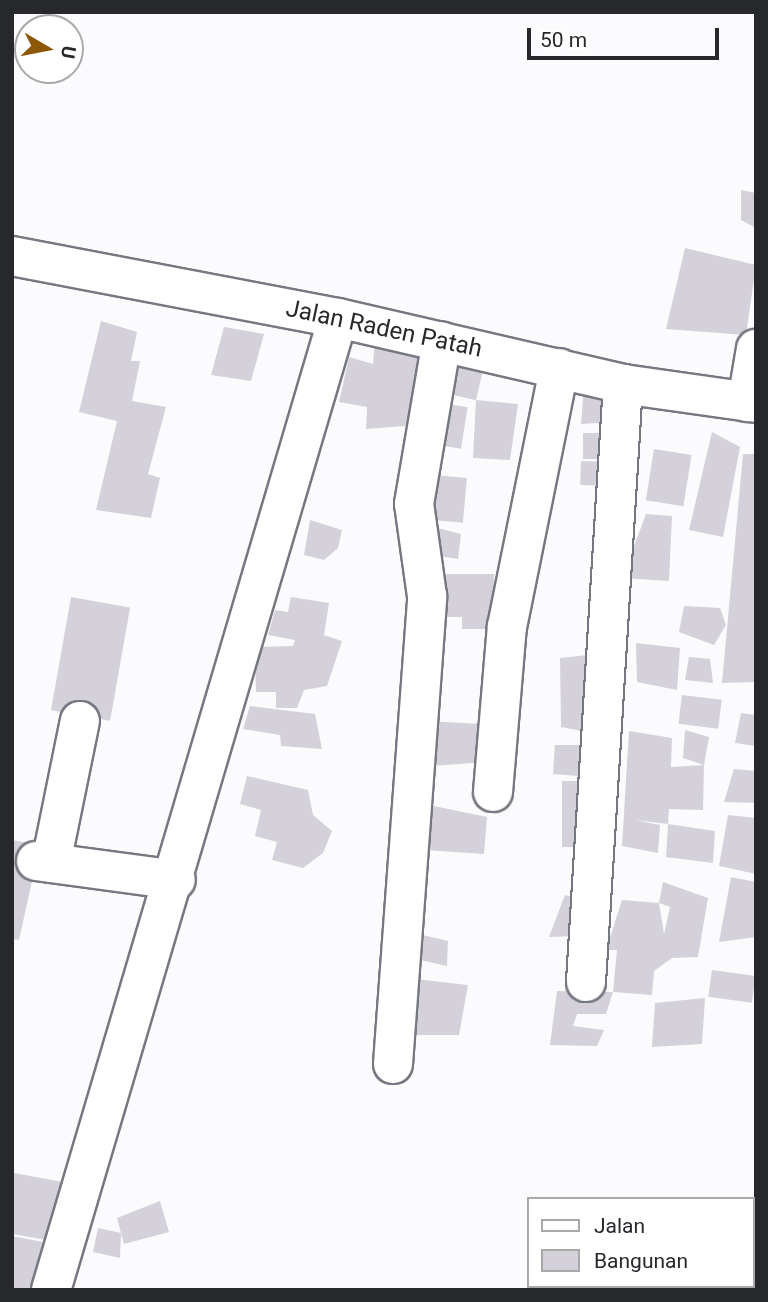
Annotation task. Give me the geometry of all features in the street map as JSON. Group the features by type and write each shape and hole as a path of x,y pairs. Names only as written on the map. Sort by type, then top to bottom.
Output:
{"street":[{"name":"Jalan Raden Patah","path":"12,256 338,318 623,384 751,402"},
{"path":"51,1290 176,880 338,318"},
{"path":"394,1064 427,596 414,504 442,341"},
{"path":"751,402 756,349"},
{"path":"493,792 507,627 559,368"},
{"path":"586,982 623,384"},
{"path":"80,721 43,862 176,880"}],"building":[{"path":"741,190 756,193 756,228 741,220"},
{"path":"685,248 756,265 746,335 666,329"},
{"path":"101,321 137,332 131,361 140,361 132,401 166,407 148,474 160,478 151,518 96,510 117,421 79,412"},
{"path":"224,327 264,334 251,381 211,375"},
{"path":"375,339 432,351 418,425 366,429 367,407 339,402 349,357 373,364"},
{"path":"453,362 483,369 476,400 446,393"},
{"path":"584,387 610,392 614,422 581,424"},
{"path":"476,400 518,404 510,460 473,458"},
{"path":"435,402 468,407 461,449 428,443"},
{"path":"712,432 740,447 723,537 689,530"},
{"path":"583,433 614,433 614,459 583,459"},
{"path":"654,449 692,455 683,506 646,500"},
{"path":"743,454 756,454 756,682 722,683"},
{"path":"581,461 612,462 611,486 580,485"},
{"path":"434,475 467,478 463,523 430,520"},
{"path":"646,514 672,516 669,581 622,578"},
{"path":"310,520 342,530 338,548 324,560 304,555"},
{"path":"434,527 461,534 458,559 426,554"},
{"path":"446,574 494,574 493,629 462,629 462,617 446,617"},
{"path":"71,597 130,607 110,721 51,710"},
{"path":"291,597 329,603 324,635 342,641 327,686 304,690 297,708 276,708 276,692 256,692 255,647 293,646 295,640 268,635 275,610 288,612"},
{"path":"684,606 720,608 726,625 714,645 679,632"},
{"path":"636,643 680,648 677,690 637,682"},
{"path":"597,654 592,733 561,727 560,658"},
{"path":"689,657 710,659 713,683 685,680"},
{"path":"682,695 722,700 718,729 678,724"},
{"path":"250,706 315,714 322,749 281,746 280,735 243,729"},
{"path":"741,713 756,715 756,746 735,743"},
{"path":"426,721 482,724 486,762 432,766"},
{"path":"685,730 709,737 704,765 683,758"},
{"path":"629,731 672,738 671,767 704,765 703,810 669,809 668,824 635,820 660,825 658,853 622,846"},
{"path":"555,745 590,745 592,777 553,774"},
{"path":"734,769 756,771 756,803 724,802"},
{"path":"247,776 308,790 313,815 332,831 323,853 303,868 272,860 277,842 255,836 261,810 240,804"},
{"path":"562,781 588,781 588,847 562,847"},
{"path":"424,804 487,817 484,854 425,850"},
{"path":"728,815 756,818 756,874 719,866"},
{"path":"668,824 715,831 713,863 666,857"},
{"path":"12,840 40,845 19,940 12,939"},
{"path":"731,877 756,882 756,937 719,942"},
{"path":"663,882 708,898 698,957 672,958 654,971 652,995 613,992 617,950 606,950 622,900 659,903","holes":["659,903 670,907 664,934"]},
{"path":"565,895 601,906 580,936 549,937"},
{"path":"423,935 448,941 447,966 420,960"},
{"path":"712,970 756,976 752,1003 708,997"},
{"path":"415,979 468,985 459,1035 414,1035"},
{"path":"557,991 613,992 606,1014 577,1014 573,1026 604,1030 597,1046 550,1045"},
{"path":"705,998 702,1044 652,1047 655,1003"},
{"path":"14,1173 74,1184 64,1243 12,1234"},
{"path":"160,1201 169,1232 124,1244 117,1218"},
{"path":"98,1228 121,1233 120,1258 93,1252"},
{"path":"12,1236 43,1242 34,1290 12,1290"}]}
